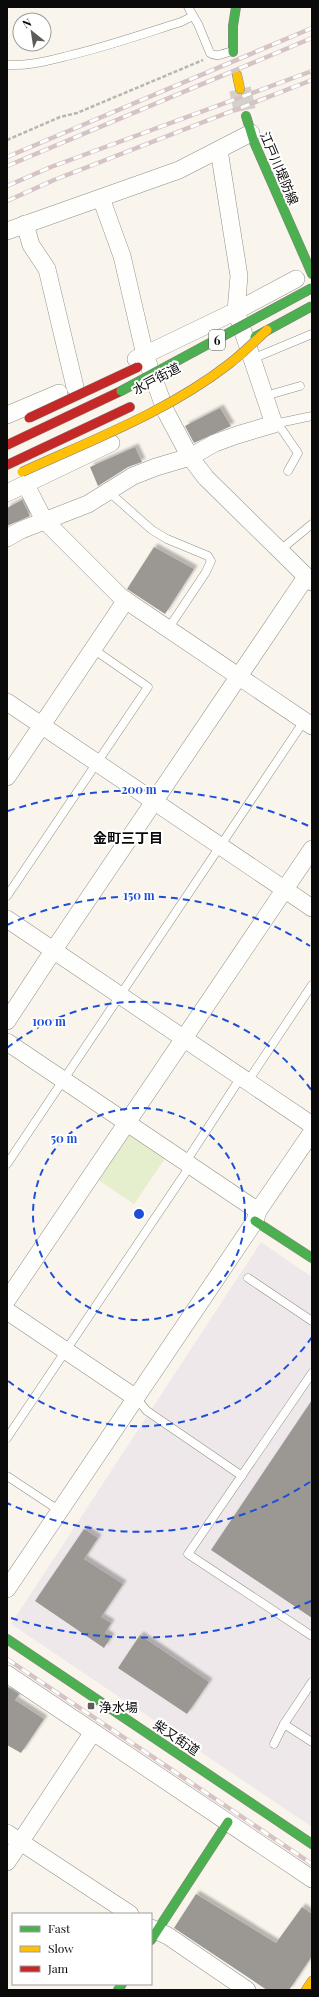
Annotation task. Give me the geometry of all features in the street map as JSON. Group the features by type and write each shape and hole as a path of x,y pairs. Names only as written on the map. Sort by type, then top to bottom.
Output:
{"main road":[{"path":"233,51 233,26 236,7"},
{"path":"237,75 240,89"},
{"name":"江戸川堤防線","path":"246,116 251,133 312,274"},
{"name":"水戸街道","path":"7,445 121,391 312,288"},
{"name":"6","path":"222,357 267,330 312,306"},
{"path":"20,478 172,400 228,364 267,330"},
{"path":"12,419 29,418 179,347 226,335"},
{"name":"水戸街道","path":"150,396 170,386"},
{"name":"水戸街道","path":"7,465 136,403"},
{"path":"257,1216 312,1258"},
{"name":"柴又街道","path":"7,1639 312,1844"},
{"path":"153,1933 228,1822"},
{"path":"306,1990 312,1981"}],"street":[{"path":"7,231 180,170 251,133"},
{"path":"7,538 44,520 88,504 133,476 156,466 190,457 215,443 237,434 276,424 236,311 239,276 219,150"},
{"path":"7,1021 53,950 238,676 309,580 279,552 206,478 190,457 166,412 145,355 122,256 101,198"},
{"path":"25,224 31,245 47,269 75,387"},
{"path":"12,419 75,387 236,311 296,279"},
{"path":"7,493 20,478 98,450 166,412 252,359"},
{"path":"20,478 44,520 121,597 308,723"},
{"path":"7,778 126,600"},
{"path":"7,702 312,908"},
{"path":"7,1300 312,849"},
{"path":"7,920 312,1125"},
{"path":"7,1042 187,1164 257,1216"},
{"path":"7,1589 136,1398 312,1132"},
{"path":"7,1311 136,1398"},
{"path":"7,1674 312,1879"},
{"path":"7,1862 13,1838 93,1732"},
{"path":"13,1838 128,1913"},
{"path":"153,1933 168,1936 247,1990"}],"lane":[{"path":"188,7 207,48 213,55 233,51"},
{"path":"7,65 42,62 90,52 181,22 193,16"},
{"path":"252,359 312,334"},
{"path":"265,396 300,386"},
{"path":"288,471 298,453 276,424 312,416"},
{"path":"109,492 152,530 167,539 208,556 211,562 168,629"},
{"path":"279,552 312,524"},
{"path":"7,896 148,687 93,649"},
{"path":"7,1164 221,846 308,723"},
{"path":"7,1438 187,1164 312,985"},
{"path":"248,1278 312,1321"},
{"path":"312,1373 188,1554 312,1636"},
{"path":"136,1398 147,1411 242,1476"},
{"path":"7,1476 60,1511"},
{"path":"274,1744 284,1724 312,1682"},
{"path":"284,1724 312,1742"}],"path":[{"path":"7,140 60,117 77,113 213,55"}],"shaded area":[{"path":"261,1242 312,1277 312,1827 11,1624"}],"green space":[{"path":"130,1129 168,1154 134,1204 97,1179"}],"building":[{"path":"220,408 231,426 194,443 185,426"},
{"path":"135,447 142,462 128,467 98,486 90,467"},
{"path":"22,500 30,516 7,526 7,508"},
{"path":"154,547 194,569 165,614 127,589"},
{"path":"312,1400 312,1618 211,1550"},
{"path":"84,1529 98,1538 84,1559 123,1584 101,1617 111,1623 105,1633 111,1637 104,1648 35,1601"},
{"path":"140,1635 209,1682 187,1714 118,1668"},
{"path":"7,1686 19,1694 15,1700 44,1719 21,1753 7,1745"},
{"path":"196,1894 276,1943 302,1907 312,1914 312,1956 289,1990 267,1990 174,1928"}],"tunnel":[{"path":"240,89 246,116"}],"railway":[{"path":"7,157 312,28"},
{"path":"7,166 312,38"},
{"path":"7,186 51,167 312,71"},
{"path":"7,201 54,180 312,80"},
{"path":"7,1659 312,1864"}],"traffic: fast":[{"path":"233,52 233,26 236,7"},
{"path":"246,116 254,142 312,274"},
{"path":"121,391 312,288"},
{"path":"255,337 312,306"},
{"path":"255,1221 312,1258"},
{"path":"7,1639 312,1844"},
{"path":"152,1938 228,1822"},
{"path":"118,1990 121,1985"}],"traffic: slow":[{"path":"237,75 240,89"},
{"path":"22,472 128,424 180,397 229,364 267,330"},
{"path":"306,1990 312,1981"}],"traffic: jam":[{"path":"29,418 138,367"},
{"path":"7,445 121,391"},
{"path":"7,465 130,407"}],"place":[{"name":"浄水場","path":"91,1706"}],"district":[{"name":"金町三丁目","path":"128,837"}]}
